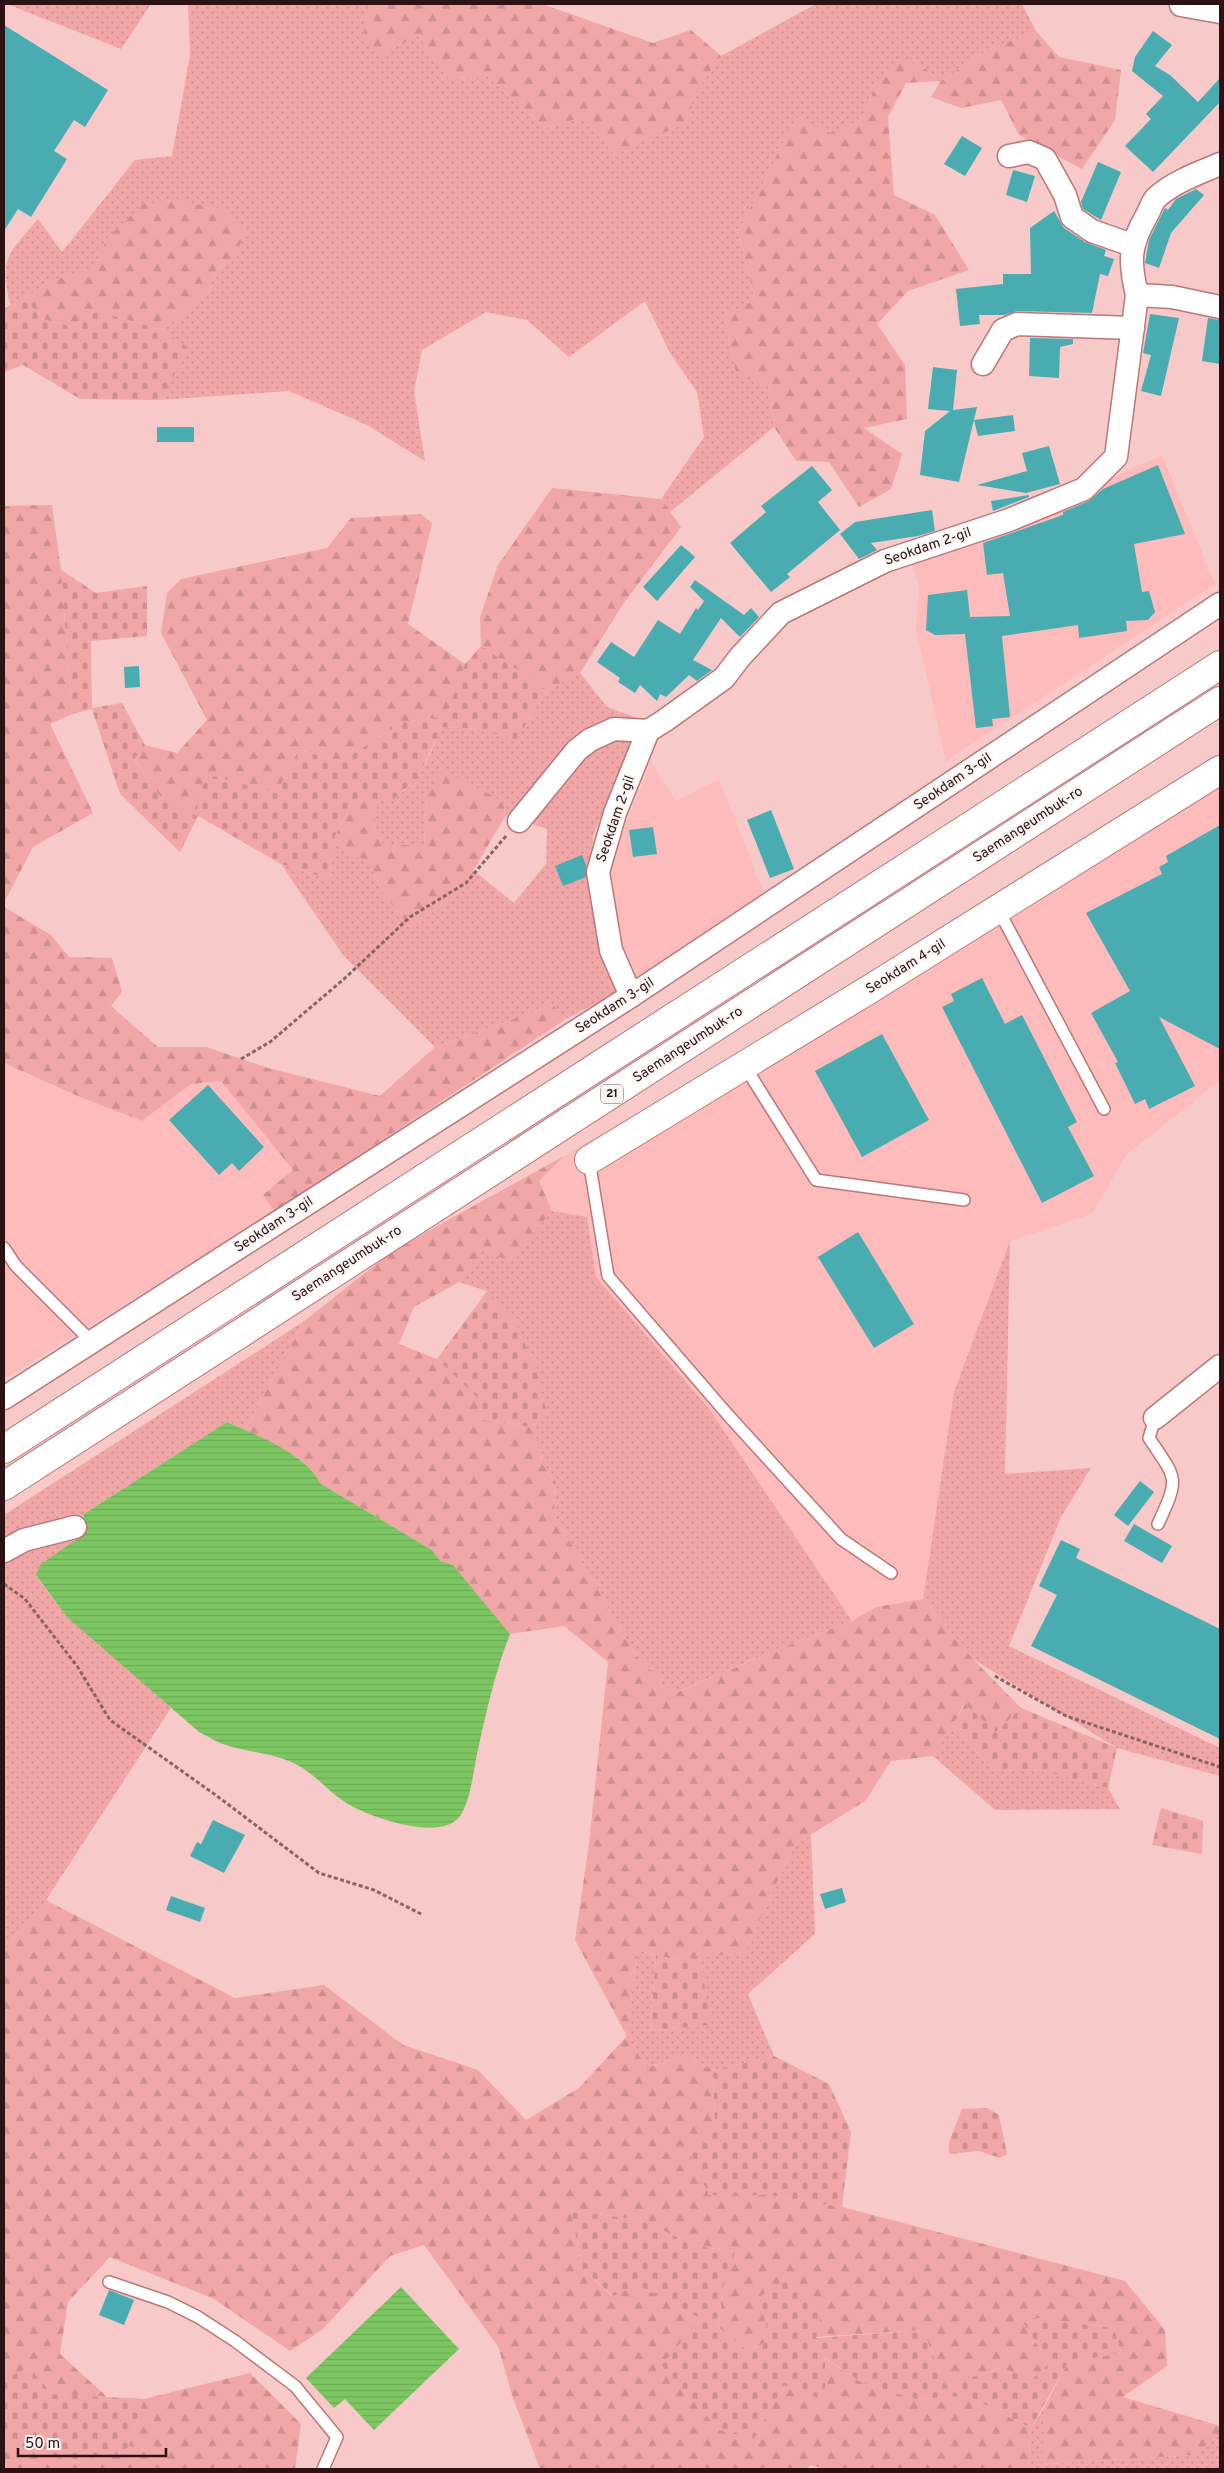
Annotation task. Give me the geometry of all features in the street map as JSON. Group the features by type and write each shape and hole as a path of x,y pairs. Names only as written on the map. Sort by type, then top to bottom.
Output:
{"main road":[{"name":"21","path":"4,1449 1220,665"},
{"name":"Saemangeumbuk-ro","path":"4,1486 1220,701"},
{"name":"Seokdam 4-gil","path":"589,1160 998,909 1220,770"}],"street":[{"path":"1181,5 1220,12"},
{"path":"1009,156 1029,152 1045,159 1065,195 1072,217 1092,231 1132,245"},
{"name":"Seokdam 2-gil","path":"631,996 611,950 598,872 615,813 648,730 724,678 740,657 781,613 884,561 1009,520 1084,489 1116,457 1137,295 1132,274 1132,245 1156,199 1186,178 1220,164"},
{"path":"1137,295 1172,297 1220,307"},
{"path":"983,364 1003,330 1017,324 1133,328"},
{"name":"Seokdam 3-gil","path":"4,1398 631,996 1220,604"},
{"path":"519,821 577,750 590,740 614,728 648,730"},
{"path":"1155,1418 1220,1366"},
{"path":"4,1552 24,1540 75,1527"}],"lane":[{"path":"998,909 1104,1109"},
{"path":"744,1065 816,1180 964,1200"},
{"path":"589,1160 608,1276 728,1415 841,1539 891,1573"},
{"path":"4,1248 16,1266 92,1342"},
{"path":"1155,1418 1149,1438 1173,1473 1173,1491 1158,1524"},
{"path":"109,2282 168,2302 198,2317 235,2341 295,2386 337,2437 323,2469"}],"path":[{"path":"240,1059 270,1042 344,979 410,917 466,883 519,821"},
{"path":"4,1584 25,1599 77,1666 110,1720 218,1796 320,1873 374,1890 420,1914"},
{"path":"995,1676 1066,1716 1220,1767"}],"shaded area":[{"path":"1162,455 1215,584 946,761 916,629 919,587 910,559 975,540"},
{"path":"651,762 676,801 719,779 765,896 635,981 623,963 607,871"},
{"path":"1220,775 1220,1080 1126,1155 1092,1214 1010,1241 954,1392 923,1599 876,1607 852,1621 710,1410 596,1277 586,1217 552,1211 539,1181 564,1156"},
{"path":"4,1063 80,1097 142,1121 191,1084 221,1081 293,1170 275,1211 4,1379"},
{"path":"227,1422 266,1439 293,1455 314,1473 321,1484 432,1550 440,1561 453,1565 510,1634 491,1693 467,1802 460,1816 451,1824 438,1827 423,1827 407,1825 374,1816 342,1800 298,1765 274,1756 223,1744 199,1732 67,1617 36,1575 40,1565 84,1534 84,1514"},
{"path":"401,2287 459,2349 374,2430 345,2399 334,2408 306,2378"}],"green space":[{"path":"7,4 151,4 121,49"},
{"path":"188,4 366,4 364,33 419,36 447,78 488,77 545,128 583,117 688,122 694,93 721,56 816,4 1022,4 1036,31 987,50 941,81 912,58 872,95 861,120 830,134 796,118 738,232 755,300 774,427 670,512 661,499 704,437 697,392 670,353 645,301 569,357 527,320 486,312 422,350 414,391 425,461 367,425 289,391 159,400 189,349 162,330 207,296 216,271 234,257 66,274 10,305 6,266 19,241 38,219 62,252 135,160 172,156 190,55"},
{"path":"366,4 542,4 653,43 691,30 721,56 694,93 689,122 613,154 583,117 545,128 488,77 447,78 419,36 377,56 364,33"},
{"path":"1036,31 1059,57 1121,70 1115,120 1082,169 1019,135 1001,100 961,108 931,97 941,81 987,50"},
{"path":"912,58 941,81 906,83 888,117 894,195 935,215 969,270 908,291 877,324 905,365 907,419 864,428 902,454 891,489 859,507 829,462 796,461 774,427 768,386 737,375 722,317 755,300 738,232 796,117 830,133 861,120 872,95 891,64"},
{"path":"182,201 224,210 246,232 234,257 216,271 207,296 162,330 98,311 70,326 42,319 24,297 66,274 93,270 108,237 145,203"},
{"path":"24,297 42,319 70,326 98,311 162,330 190,349 159,400 80,399 23,365 4,372 4,309"},
{"path":"552,488 661,499 681,527 623,604 580,673 547,690 481,646 480,617 498,565"},
{"path":"52,505 61,570 72,714 50,724 93,813 33,847 4,903 4,506"},
{"path":"421,514 432,523 408,624 465,664 447,716 403,722 342,761 300,750 276,793 214,776 197,816 160,797 134,758 145,745 177,753 207,720 161,633 167,593 181,579 327,548 351,518"},
{"path":"61,570 96,593 147,586 147,636 91,641 92,708 122,703 145,745 134,759 160,796 197,816 198,789 214,776 276,793 299,750 342,761 403,722 446,716 465,664 481,646 547,690 516,740 480,729 442,727 417,779 392,800 353,800 335,836 329,879 281,864 198,816 180,852 120,794 92,709 72,714"},
{"path":"580,673 607,707 648,722 632,741 593,836 590,895 616,993 566,1019 553,1005 435,1047 343,955 281,864 329,879 335,836 355,856 369,862 383,893 413,929 473,870 514,903 546,864 547,829 506,815 502,801 427,795 424,845 383,845 374,827 378,800 391,798 411,784 426,763 442,727 480,729 516,740 547,690"},
{"path":"442,769 502,801 506,815 466,883 413,930 383,893 369,862 355,856 335,836 353,800 378,800 374,827 383,845 424,845 427,795"},
{"path":"4,907 51,935 69,957 112,958 122,992 111,1006 158,1047 206,1047 268,1068 380,1096 435,1047 553,1005 566,1019 275,1211 263,1195 293,1170 221,1081 191,1084 142,1121 80,1097 4,1063"},
{"path":"564,1156 539,1181 552,1211 509,1260 481,1251 459,1282 414,1307 399,1344 437,1359 477,1396 484,1420 531,1427 544,1466 556,1482 554,1514 636,1656 675,1693 791,1644 852,1621 876,1607 923,1599 973,1659 1021,1708 996,1732 964,1704 933,1756 891,1761 865,1801 794,1845 745,1953 676,1960 637,1950 627,2036 575,1940 589,1844 608,1662 564,1626 510,1634 453,1565 440,1561 432,1550 321,1484 315,1474 298,1458 245,1430 303,1322 394,1250"},
{"path":"552,1211 587,1217 596,1277 710,1410 852,1621 791,1644 674,1693 636,1656 554,1514 556,1482 544,1466 531,1427 547,1413 487,1291 459,1282 481,1250 509,1260"},
{"path":"1010,1241 1005,1474 1091,1468 1061,1517 1009,1646 1220,1748 1220,1776 1117,1748 973,1659 923,1599 954,1392"},
{"path":"487,1291 515,1321 535,1367 547,1413 531,1427 484,1420 476,1396 437,1359"},
{"path":"303,1322 245,1430 227,1422 84,1514 84,1534 36,1576 67,1617 115,1656 171,1708 46,1900 4,1952 4,1515"},
{"path":"965,1704 996,1732 1021,1708 1117,1748 1108,1788 1036,1769 993,1771 953,1724"},
{"path":"953,1724 993,1771 1036,1769 1108,1788 1120,1809 995,1810 933,1756"},
{"path":"1161,1808 1203,1821 1202,1854 1152,1845"},
{"path":"811,1835 815,1934 748,1994 774,2056 713,2070 684,2055 647,2068 627,2036 637,1950 656,1955 650,2031 710,2025 700,1957 745,1953 794,1845"},
{"path":"46,1900 235,1998 324,1985 403,2045 478,2070 526,2120 579,2088 627,2036 647,2068 684,2055 713,2070 715,2129 708,2195 769,2195 842,2207 1125,2281 1165,2330 1167,2366 1123,2397 1220,2426 1220,2434 1195,2455 1042,2464 1044,2408 1067,2364 1121,2352 1114,2328 1019,2316 1049,2363 1033,2380 1002,2368 945,2385 923,2330 770,2340 748,2351 719,2328 722,2290 734,2252 698,2246 639,2220 571,2210 582,2269 612,2296 638,2285 701,2319 754,2439 784,2384 824,2358 861,2382 915,2399 968,2396 1031,2428 1028,2469 826,2469 810,2465 807,2469 540,2469 513,2398 498,2346 424,2245 390,2256 323,2329 290,2351 214,2299 110,2257 68,2302 60,2354 107,2397 52,2394 30,2368 4,2378 4,1952"},
{"path":"656,1955 676,1960 700,1957 711,2025 650,2031"},
{"path":"774,2056 829,2084 851,2132 842,2207 769,2195 709,2195 688,2150 715,2129 713,2070"},
{"path":"987,2108 999,2115 1007,2154 1000,2158 979,2151 949,2154 949,2142 962,2109"},
{"path":"571,2210 639,2220 698,2246 735,2252 722,2290 719,2328 748,2351 770,2340 759,2297 785,2280 823,2307 816,2338 923,2330 945,2385 1002,2368 1033,2379 1049,2363 1019,2316 1114,2328 1121,2352 1067,2364 1031,2428 968,2396 915,2399 861,2382 825,2358 825,2401 784,2385 754,2439 719,2430 661,2365 701,2319 638,2285 613,2296 582,2269"},
{"path":"30,2368 52,2394 144,2399 128,2448 78,2462 19,2448 4,2437 4,2378"},
{"path":"250,2373 301,2424 295,2469 4,2469 4,2437 19,2448 78,2462 128,2448 144,2399"},
{"path":"1044,2408 1043,2464 1195,2455 1220,2434 1220,2469 1028,2469 1031,2428"}],"building":[{"path":"4,25 108,90 85,127 74,120 54,151 67,159 31,217 18,209 4,231"},
{"path":"1153,31 1172,45 1155,66 1170,75 1198,102 1220,78 1220,102 1153,172 1125,146 1151,119 1146,114 1163,96 1132,71 1135,57"},
{"path":"962,136 982,148 965,176 944,164"},
{"path":"1098,162 1121,172 1101,220 1083,209 1081,202"},
{"path":"1013,170 1035,176 1027,202 1006,195"},
{"path":"1196,189 1204,195 1171,233 1159,268 1145,263 1149,240 1165,208 1168,210 1176,199"},
{"path":"1054,211 1064,228 1085,242 1106,250 1104,256 1114,259 1108,276 1100,274 1092,313 1017,311 1005,315 979,315 980,324 960,326 956,289 1003,284 1003,274 1031,274 1030,228"},
{"path":"1150,314 1179,318 1161,396 1141,391 1151,355 1143,353"},
{"path":"1208,318 1220,320 1220,364 1202,361"},
{"path":"1030,338 1073,339 1073,344 1060,347 1059,378 1029,376"},
{"path":"933,367 957,370 953,410 977,407 959,482 920,475 925,431 950,411 928,409"},
{"path":"1013,415 1015,431 978,436 974,420"},
{"path":"157,427 194,427 194,442 157,442"},
{"path":"1049,446 1060,484 1026,493 977,485 1027,471 1022,453"},
{"path":"1158,465 1185,534 1134,544 1142,592 1149,591 1155,612 1148,620 1126,621 1127,631 1079,638 1078,625 1002,636 1010,717 992,719 993,726 976,728 965,634 935,635 926,630 928,595 967,590 970,617 1010,616 1003,573 987,575 983,543 1063,515 1063,512 1089,501 1103,489"},
{"path":"812,466 832,490 818,502 840,530 787,574 790,577 771,592 730,543 766,512 761,506"},
{"path":"1029,495 1029,497 993,511 991,501"},
{"path":"932,510 935,531 918,536 871,543 877,550 859,559 840,534 855,522"},
{"path":"681,545 695,557 657,601 643,587"},
{"path":"695,580 744,615 751,608 759,617 740,637 721,618 693,660 712,670 697,681 689,675 666,697 660,694 657,701 640,685 635,693 618,682 620,678 597,662 611,642 634,657 658,620 680,634 696,608 698,610 704,601 690,587"},
{"path":"139,666 140,687 125,688 124,667"},
{"path":"771,810 794,869 770,878 747,820"},
{"path":"1220,825 1220,1049 1159,1017 1195,1086 1149,1109 1145,1099 1135,1104 1115,1063 1118,1062 1091,1013 1130,991 1086,913 1162,874 1159,867 1168,862 1166,856"},
{"path":"653,827 657,854 633,857 629,830"},
{"path":"582,855 586,865 586,877 563,886 555,866"},
{"path":"982,978 1005,1024 1022,1015 1077,1122 1068,1127 1094,1176 1042,1203 942,1007 954,1001 951,994"},
{"path":"882,1034 929,1120 862,1157 815,1071"},
{"path":"208,1085 264,1147 239,1171 232,1163 219,1175 169,1120"},
{"path":"858,1232 914,1324 874,1348 818,1257"},
{"path":"1140,1481 1154,1492 1128,1526 1114,1515"},
{"path":"1134,1524 1172,1546 1162,1563 1124,1541"},
{"path":"1061,1540 1080,1549 1076,1558 1220,1629 1220,1739 1031,1646 1057,1595 1039,1586"},
{"path":"213,1820 245,1835 224,1873 190,1856 197,1842 201,1844"},
{"path":"842,1888 846,1902 825,1909 820,1894"},
{"path":"171,1896 205,1908 200,1922 166,1910"},
{"path":"109,2290 134,2300 124,2325 99,2315"}]}
